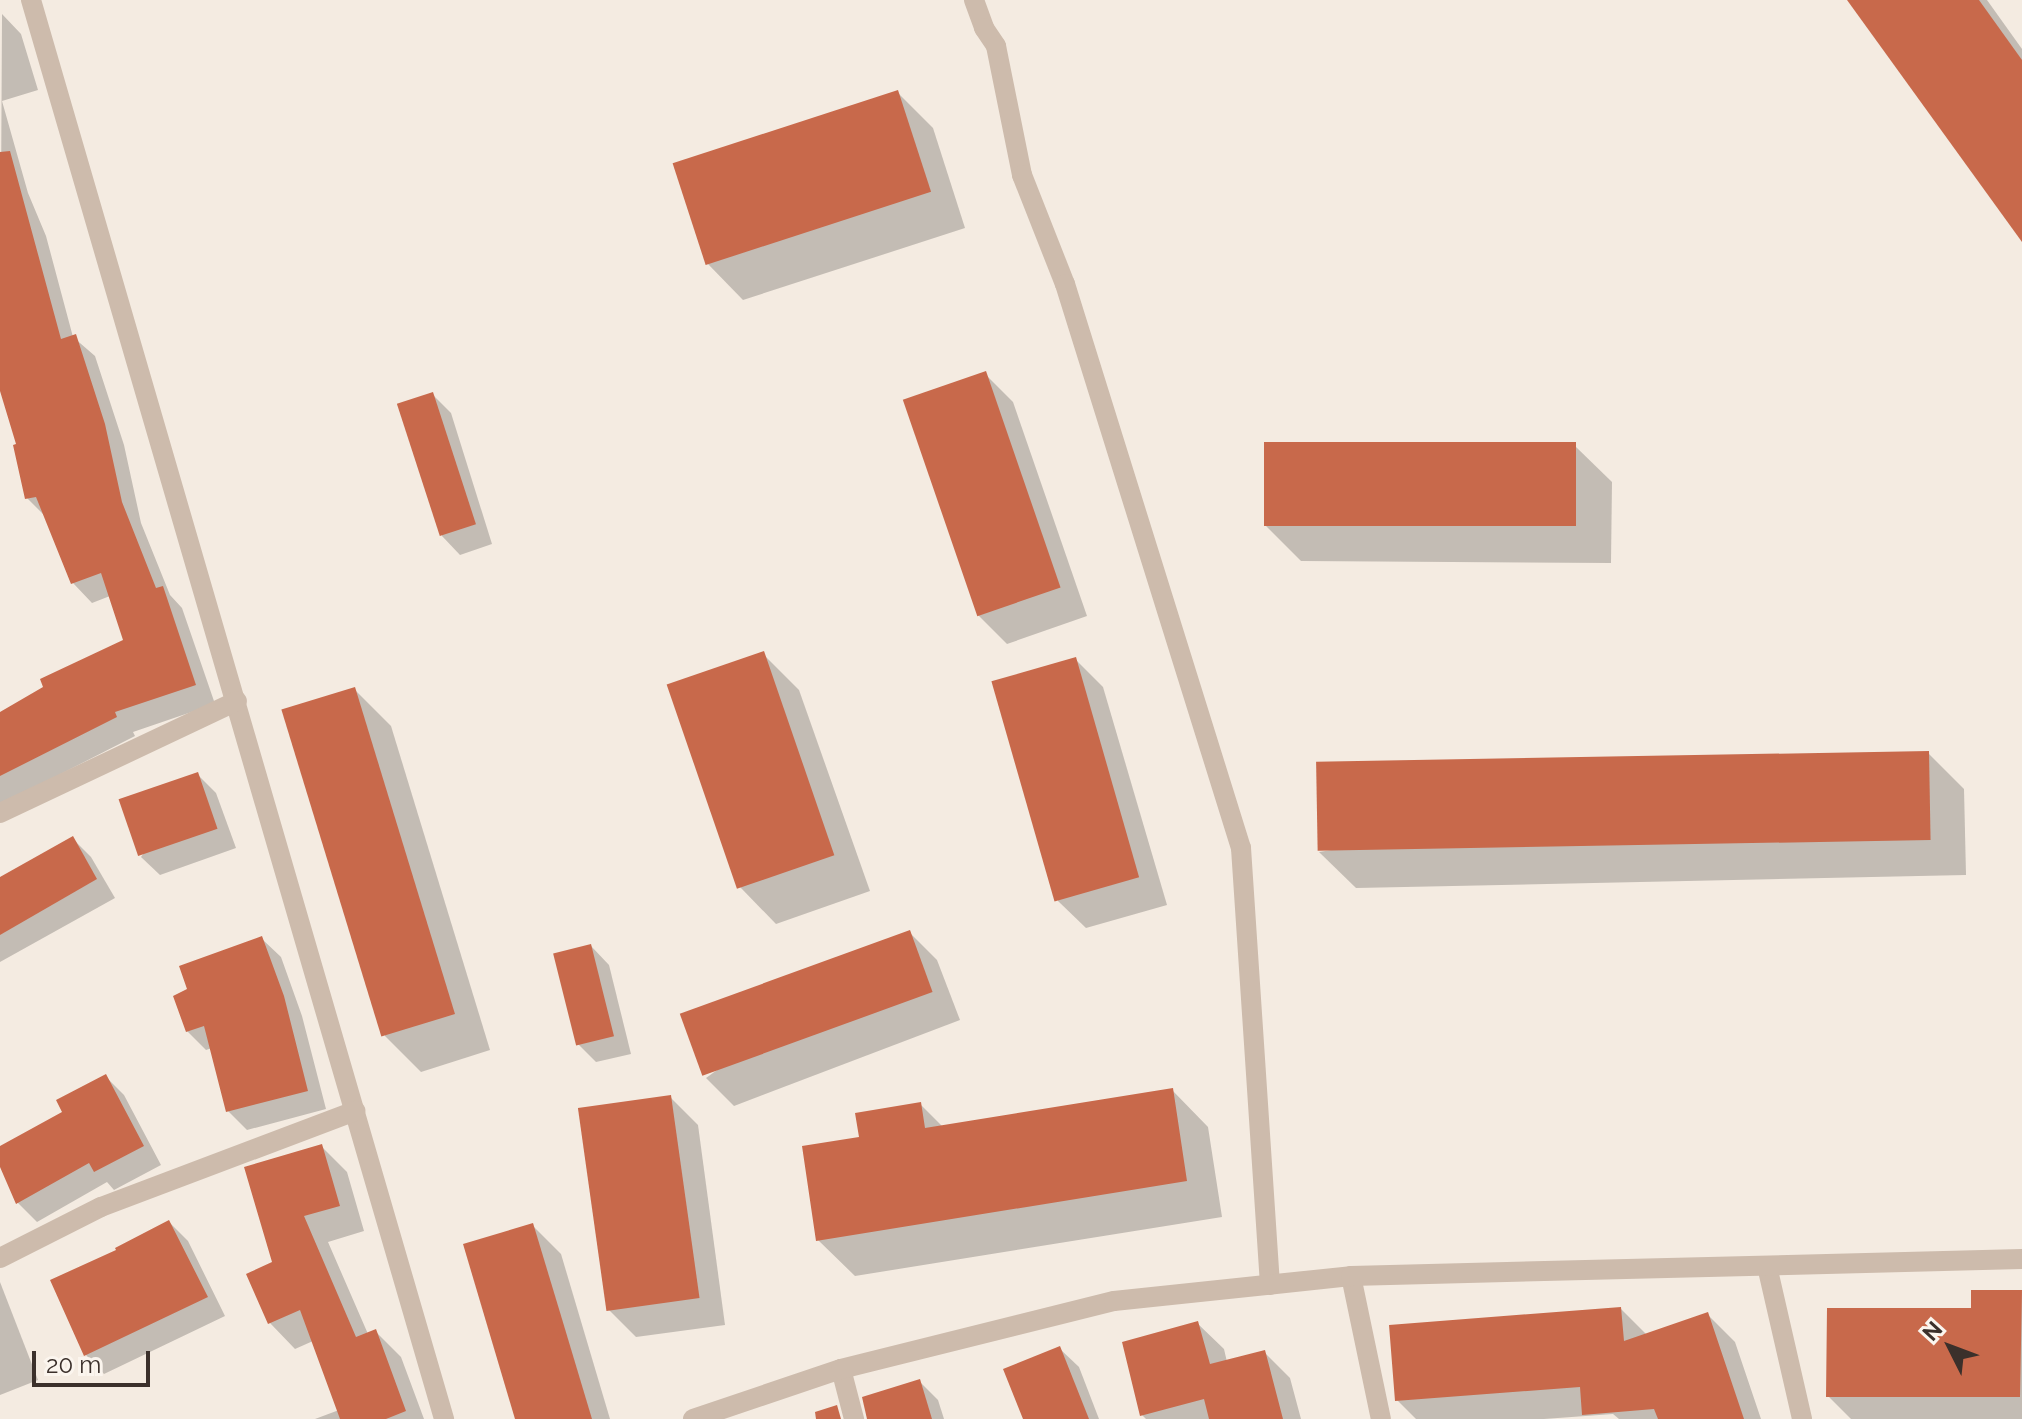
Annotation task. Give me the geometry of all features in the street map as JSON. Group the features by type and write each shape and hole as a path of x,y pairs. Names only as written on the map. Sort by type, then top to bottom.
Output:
{"street":[{"path":"31,0 444,1419"},
{"path":"974,0 984,28 996,46 1022,175 1065,284 1241,848 1270,1285"},
{"path":"0,813 237,701"},
{"path":"0,1258 101,1207 355,1111"},
{"path":"693,1419 841,1369 1114,1301 1351,1276 2022,1259"},
{"path":"1767,1266 1802,1419"},
{"path":"1351,1276 1381,1419"},
{"path":"841,1369 854,1419"}],"building":[{"path":"1847,0 1979,0 2022,60 2022,242"},
{"path":"898,90 931,192 706,265 673,163"},
{"path":"10,151 61,339 76,334 105,424 122,502 156,588 163,586 196,685 115,712 117,717 0,776 0,712 43,687 40,679 123,640 101,573 71,584 36,497 25,499 13,445 16,444 0,391 0,152"},
{"path":"986,371 1061,588 977,616 903,400"},
{"path":"433,392 476,524 440,536 397,404"},
{"path":"1264,442 1576,442 1576,526 1264,526"},
{"path":"764,651 834,855 737,889 667,685"},
{"path":"1076,657 1139,877 1055,901 991,681"},
{"path":"355,687 455,1014 381,1037 281,710"},
{"path":"1929,751 1931,840 1318,851 1316,762"},
{"path":"198,772 218,829 138,856 119,799"},
{"path":"73,836 97,879 0,935 0,877"},
{"path":"910,930 933,992 702,1076 680,1014"},
{"path":"262,936 284,996 308,1091 226,1112 204,1026 186,1032 173,996 187,989 179,966"},
{"path":"591,944 614,1036 576,1046 553,953"},
{"path":"106,1074 144,1146 94,1172 89,1163 16,1204 0,1167 0,1146 62,1112 56,1100"},
{"path":"1173,1088 1187,1181 816,1241 802,1146 859,1137 855,1113 921,1102 925,1128"},
{"path":"671,1095 700,1298 606,1311 578,1108"},
{"path":"322,1144 340,1206 304,1216 356,1337 376,1329 406,1411 386,1419 340,1419 300,1310 268,1324 246,1274 272,1262 244,1167"},
{"path":"169,1220 208,1297 84,1356 50,1280 116,1250"},
{"path":"533,1223 592,1419 515,1419 463,1244"},
{"path":"1971,1290 2022,1290 2020,1397 1826,1397 1827,1308 1971,1308"},
{"path":"1621,1307 1624,1341 1708,1312 1744,1419 1658,1419 1654,1409 1582,1415 1580,1387 1395,1401 1389,1325"},
{"path":"1198,1321 1210,1364 1265,1350 1283,1419 1209,1419 1204,1399 1140,1416 1122,1342"},
{"path":"1060,1346 1089,1419 1023,1419 1003,1369"},
{"path":"920,1379 932,1419 867,1419 862,1397"},
{"path":"837,1405 841,1419 816,1419 815,1412"}]}
